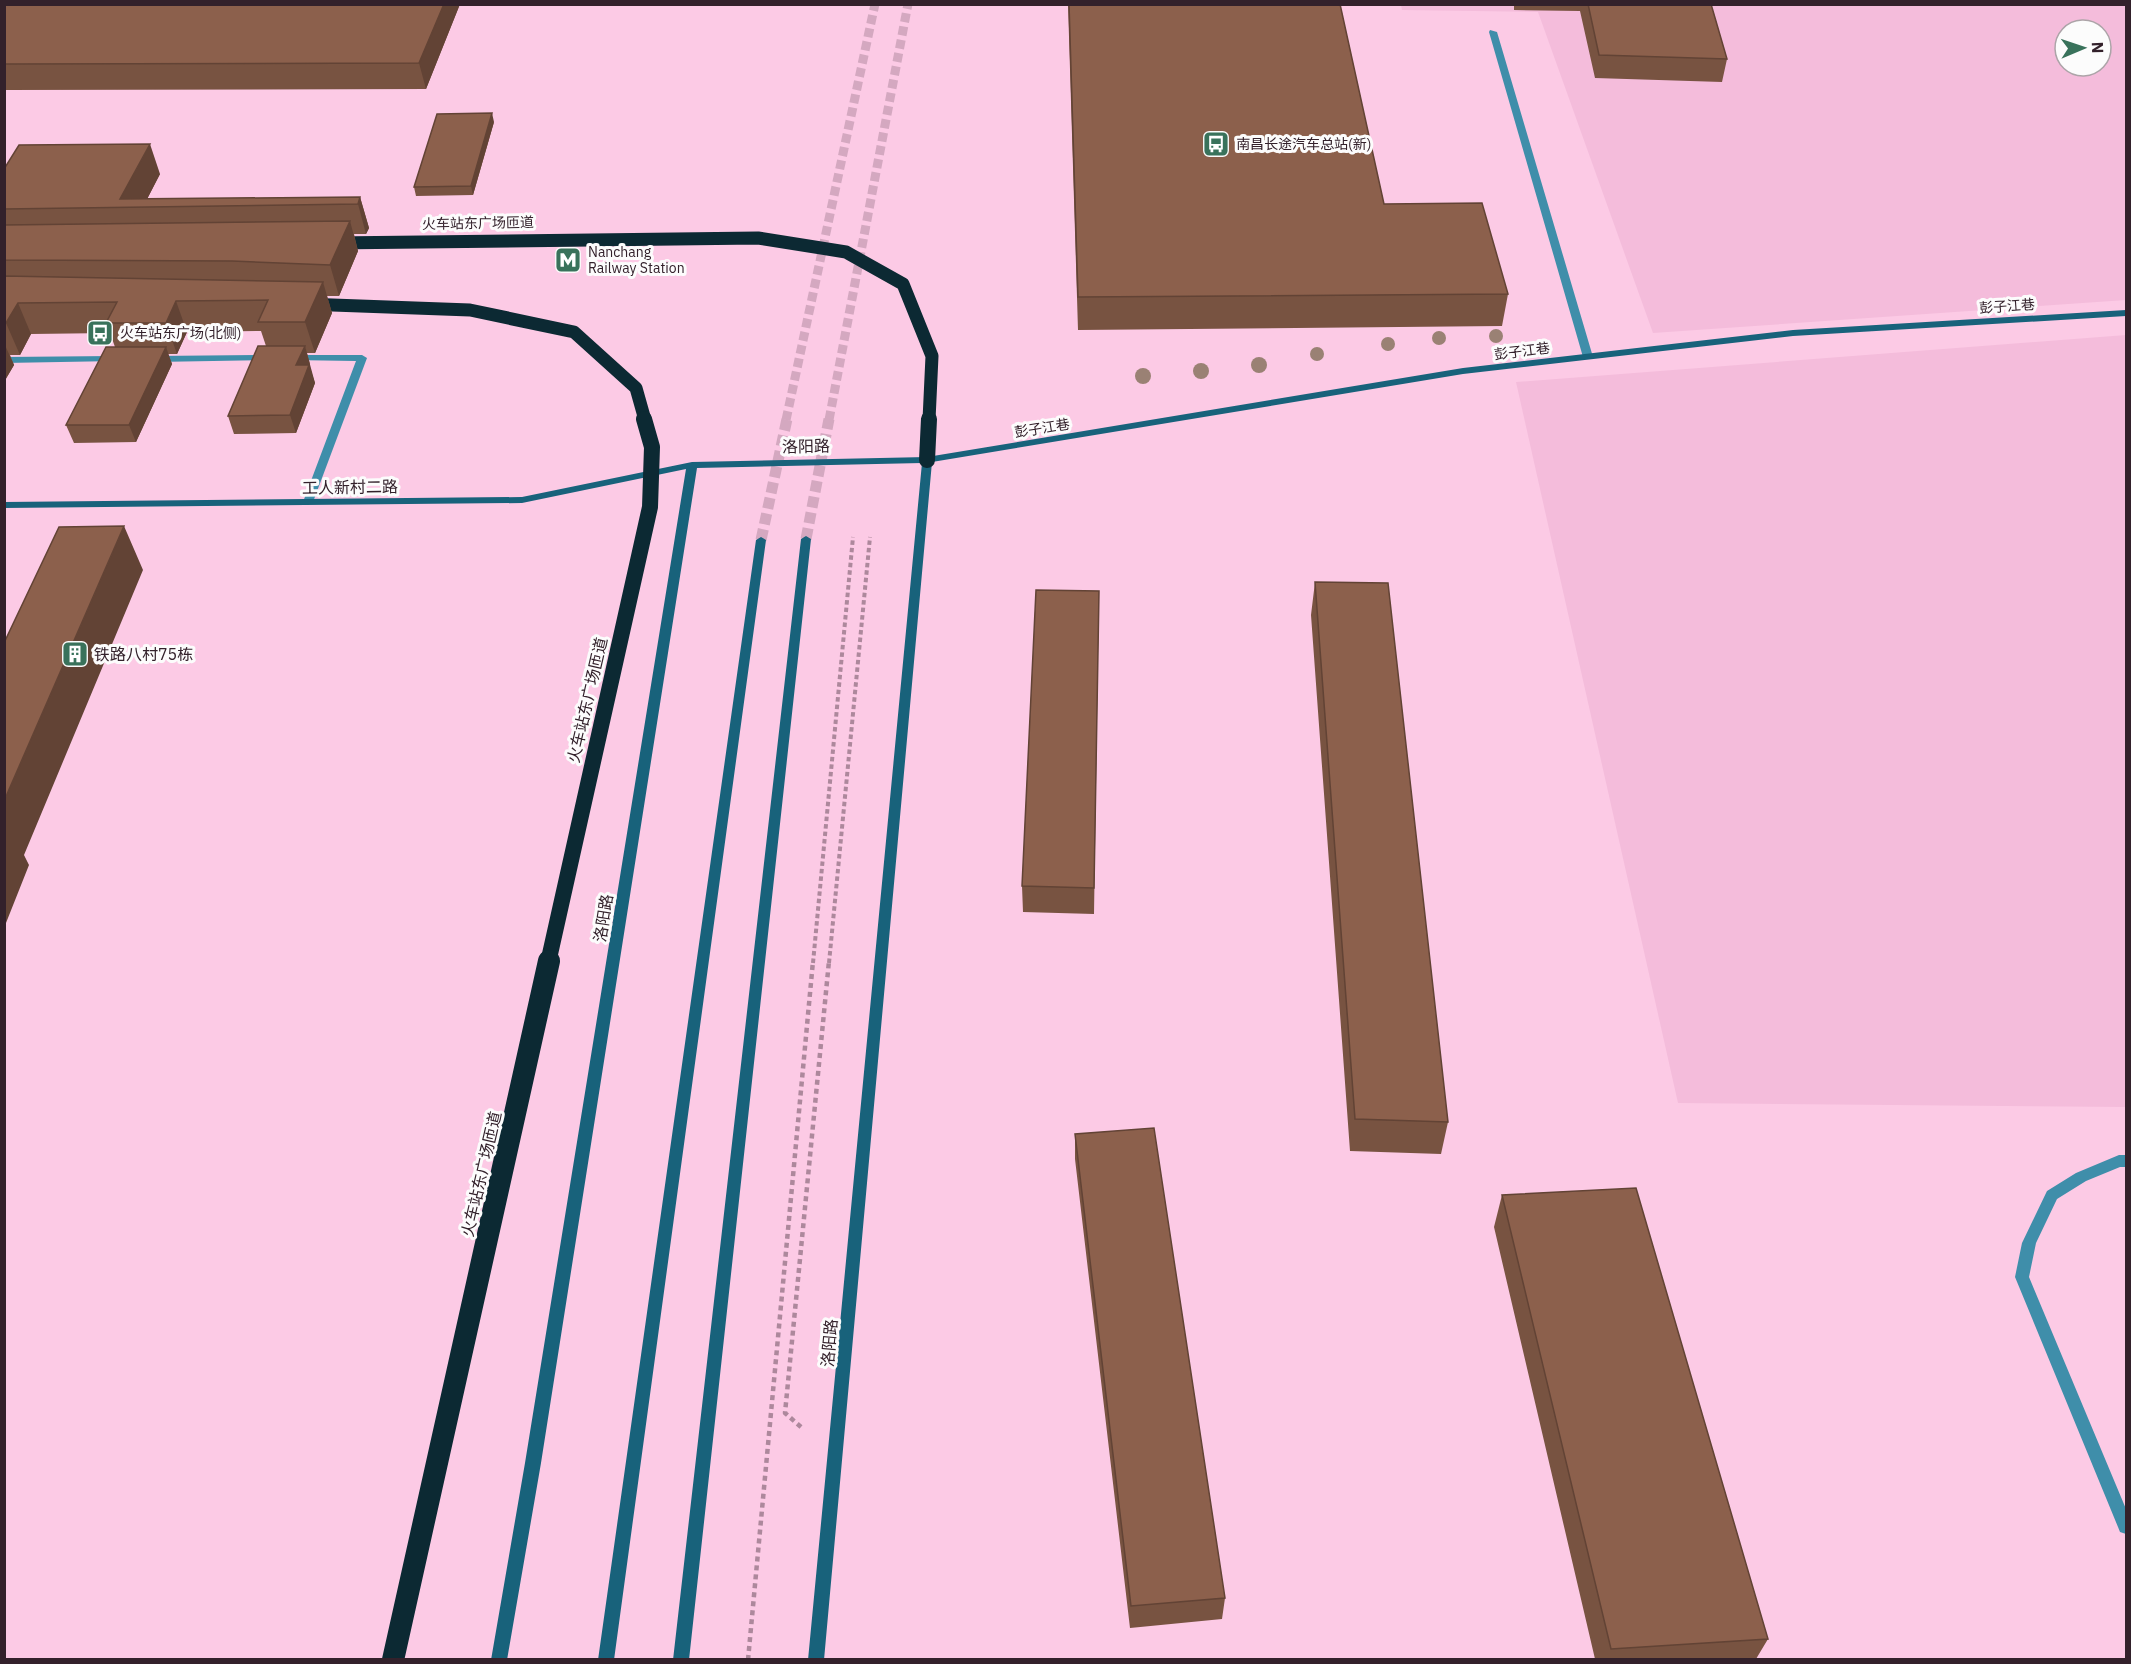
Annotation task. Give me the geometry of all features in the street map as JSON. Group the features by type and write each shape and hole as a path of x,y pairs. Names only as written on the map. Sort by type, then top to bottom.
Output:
{"highway":[{"name":"火车站东广场匝道","path":"323,243 758,238 846,252 903,284 933,356 927,460"},
{"name":"火车站东广场匝道","path":"288,303 470,310 574,332 636,388 652,447 650,507 393,1659"}],"street":[{"path":"1493,32 1588,357"},
{"name":"彭子江巷","path":"927,460 1463,371 1793,333 2127,313"},
{"path":"148,359 362,358 308,502"},
{"path":"4,360 124,359"},
{"name":"洛阳路","path":"499,1659 534,1463 692,465 927,460 816,1659"},
{"name":"工人新村二路","path":"4,505 522,500 692,465"},
{"path":"681,1659 806,538"},
{"path":"606,1659 760,540"},
{"path":"2127,1161 2119,1161 2081,1177 2052,1196 2029,1243 2022,1277 2127,1527"}],"path":[{"path":"748,1659 853,537"},
{"path":"836,1456 785,1413 870,537"}],"shaded area":[{"path":"1401,5 2126,5 2126,300 1653,333 1538,12 1402,10"},
{"path":"2126,335 2126,1107 1678,1103 1516,382"}],"building":[{"path":"4,4 444,4 419,63 4,64"},
{"name":"南昌长途汽车总站(新)","path":"1069,4 1340,4 1384,204 1482,203 1508,294 1078,297"},
{"path":"1588,4 1711,4 1727,59 1599,55"},
{"path":"492,113 471,186 414,187 437,114"},
{"path":"150,144 120,199 360,197 358,204 4,209 4,169 19,145"},
{"path":"350,221 330,265 232,261 4,260 4,225"},
{"path":"4,276 323,282 305,322 258,322 268,300 176,301 166,323 106,323 117,302 18,303 4,324"},
{"path":"258,346 305,346 296,365 309,365 290,415 228,416"},
{"path":"106,347 166,347 129,425 66,425"},
{"path":"124,526 4,801 4,643 59,527"},
{"path":"1315,582 1388,583 1448,1122 1355,1119"},
{"path":"1036,590 1099,591 1094,888 1022,886"},
{"path":"1154,1128 1225,1598 1131,1606 1075,1134"},
{"path":"1636,1188 1768,1639 1611,1649 1502,1195"}],"tunnel":[{"path":"786,420 875,4"},
{"path":"829,420 908,4"},
{"path":"761,540 787,419"},
{"path":"806,539 829,419"}],"place":[{"name":"南昌长途汽车总站(新)","path":"1216,144"},
{"name":"Nanchang Railway Station","path":"568,260"},
{"name":"火车站东广场(北侧)","path":"100,333"},
{"name":"铁路八村75栋","path":"75,654"}]}
